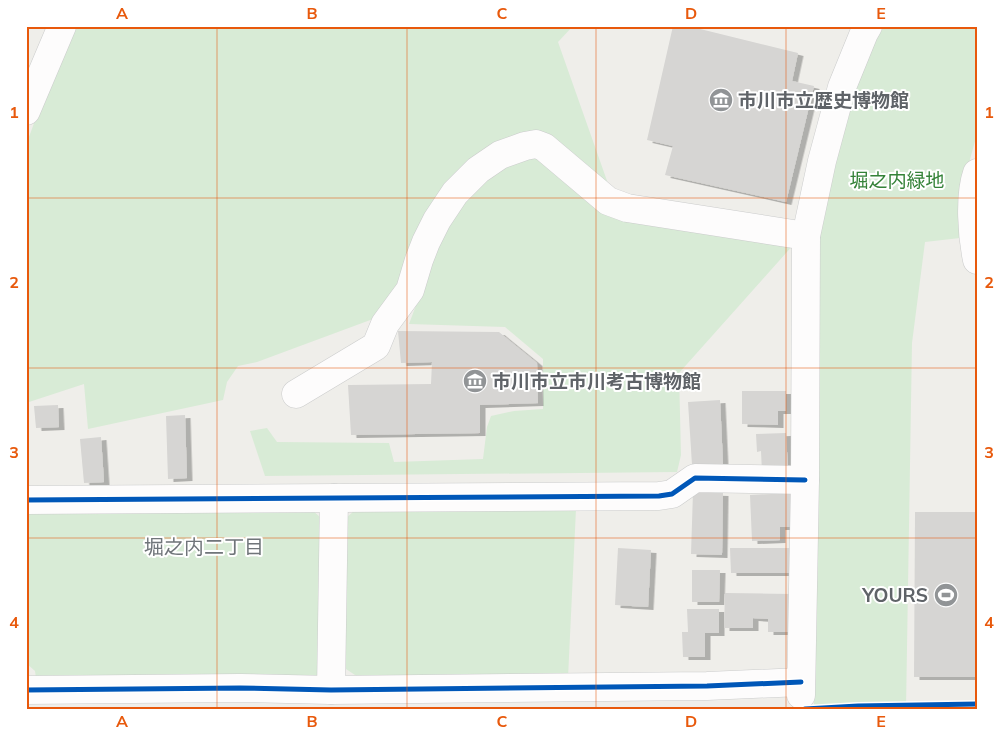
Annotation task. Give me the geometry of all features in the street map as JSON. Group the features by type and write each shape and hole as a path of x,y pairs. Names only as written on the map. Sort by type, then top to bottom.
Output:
{"street":[{"path":"26,111 62,26"},
{"path":"26,690 240,698 331,690 707,686 801,688 805,480 806,236 822,161 842,87 868,26"},
{"path":"296,394 376,346 385,324 410,290 426,242 437,220 455,193 485,165 500,155 525,146 536,144 544,147 608,201 628,208 806,236"},
{"path":"977,173 975,179 973,242 977,260"},
{"path":"26,500 660,496 672,494 694,478 805,480"},
{"path":"331,690 334,498"}],"green space":[{"path":"74,26 573,26 558,42 612,195 546,140 490,149 398,291 373,319 257,362 238,366 227,382 223,400 88,429 84,384 26,403 26,145 47,88"},
{"name":"堀之内緑地","path":"882,26 977,26 977,134 964,181 960,238 925,242 912,343 906,709 814,709 816,359 819,232 834,159 856,87 877,33"},
{"path":"530,154 605,209 795,243 679,373 681,455 677,472 265,476 250,431 267,428 277,442 389,443 394,462 483,459 487,427 491,416 514,411 543,409 543,359 505,327 409,324 446,226 482,179"},
{"path":"576,509 568,678 361,679 346,669 346,518 354,511"},
{"path":"312,510 320,517 323,679 36,678 35,671 26,663 26,511"}],"building":[{"path":"673,26 688,26 798,53 792,81 814,86 786,202 665,175 673,146 647,140"},
{"path":"398,331 499,332 537,363 538,403 480,405 480,433 351,435 348,385 431,384 432,362 401,363"},
{"path":"742,391 786,391 786,411 778,411 778,425 742,424"},
{"path":"720,400 723,464 692,465 688,402"},
{"path":"58,405 59,427 36,428 34,406"},
{"path":"185,415 187,478 168,479 166,416"},
{"path":"786,433 788,470 762,472 761,451 757,452 756,434"},
{"path":"101,437 104,482 84,483 80,439"},
{"path":"693,492 723,493 722,555 691,554"},
{"path":"793,493 794,527 780,527 780,540 752,541 750,495"},
{"name":"YOURS","path":"915,512 977,512 977,677 914,677"},
{"path":"618,548 651,550 648,607 615,605"},
{"path":"730,548 792,548 792,573 731,573"},
{"path":"692,570 720,570 719,602 692,602"},
{"path":"725,593 794,594 793,632 768,632 768,619 753,618 753,628 724,628"},
{"path":"687,609 719,609 719,633 705,633 705,657 683,657 682,632 688,632"}],"cycle path":[{"path":"26,500 659,496 672,494 695,478 805,480"},
{"path":"26,690 240,688 331,690 707,686 801,682"},
{"path":"805,709 977,704"}],"place":[{"name":"市川市立歴史博物館","path":"721,100"},
{"name":"市川市立市川考古博物館","path":"475,381"},
{"name":"YOURS","path":"946,595"}],"district":[{"name":"堀之内二丁目","path":"204,546"}]}
